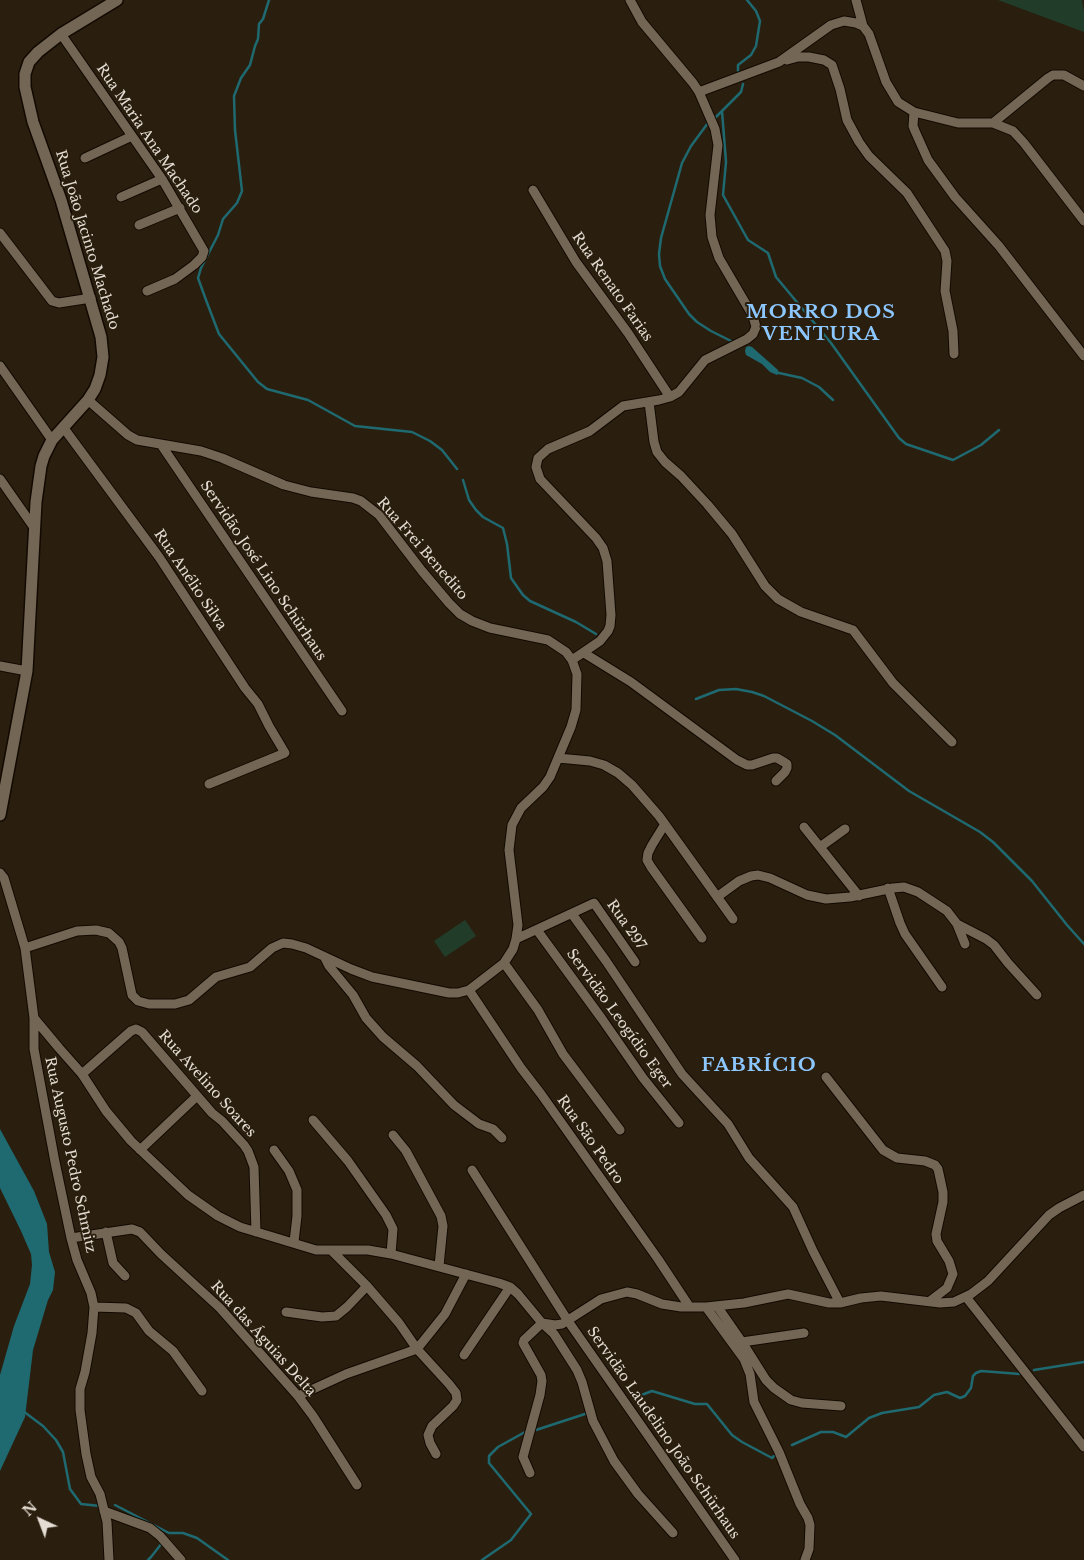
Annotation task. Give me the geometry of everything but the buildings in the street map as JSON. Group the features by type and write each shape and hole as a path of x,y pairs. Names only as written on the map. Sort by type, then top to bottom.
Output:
{"main road":[{"name":"Rua João Jacinto Machado","path":"0,815 27,671 35,529 41,466 52,440 88,400 100,376 103,357 102,337 91,298 62,200 34,122 25,84 25,71 38,52 61,34 117,0"}],"street":[{"path":"25,948 77,931 96,930 109,933 119,942 122,948 132,995 138,1001 149,1004 175,1004 189,1000 216,977 250,967 272,948 283,943 306,948 325,958 372,977 449,993 469,990 504,962 516,939 518,925 509,850 511,832 518,813 545,785 550,777 571,727 576,710 577,674 572,660 604,637 610,626 611,614 607,560 603,548 596,538 540,479 536,462 546,451 590,431 621,407 670,397 679,392 705,360 750,338 756,327 753,316 722,264 713,242 710,215 717,141 715,129 699,92 642,22 630,0"},
{"path":"856,0 863,26 870,36 886,82 898,102 914,112 966,124 993,123 1008,128 1021,139 1084,221"},
{"path":"779,62 799,49 819,32 836,23 852,21 863,26"},
{"name":"Rua Maria Ana Machado","path":"61,34 162,178 204,251 194,265 175,279 147,291"},
{"path":"699,92 779,62 798,57 824,60 832,65 847,120 859,142 868,156 907,193 946,251 945,291 954,354"},
{"path":"993,123 1051,76 1064,75 1084,86"},
{"path":"914,112 913,126 916,136 928,160 954,198 999,246 1084,356"},
{"path":"85,158 132,136"},
{"path":"121,197 162,178"},
{"name":"Rua Renato Farias","path":"533,190 576,262 628,333 670,397"},
{"path":"139,226 180,208"},
{"path":"0,233 52,301 59,303 91,298"},
{"path":"0,366 52,440"},
{"name":"Rua Frei Benedito","path":"88,400 128,436 136,440 211,454 298,490 353,498 361,501 379,516 422,572 460,614 472,622 490,628 548,640 566,652 572,660"},
{"path":"648,402 654,442 659,455 681,476 732,534 764,586 778,599 801,612 854,631 893,683 952,742"},
{"name":"Rua Anélio Silva","path":"63,427 164,565 245,688 258,704 285,753 209,784"},
{"name":"Servidão José Lino Schürhaus","path":"162,446 342,711"},
{"path":"0,480 35,529"},
{"path":"584,652 631,682 737,760 747,765 752,765 777,758 787,764 787,768 776,780"},
{"path":"0,666 27,671"},
{"path":"558,758 594,762 613,770 641,795 665,824 733,919"},
{"path":"665,824 652,845 647,860 702,938"},
{"path":"804,827 859,896"},
{"path":"820,847 846,830"},
{"name":"Rua Augusto Pedro Schmitz","path":"0,873 4,878 25,948 34,1018 34,1049 55,1162 71,1238 94,1307 86,1372 80,1389 80,1410 91,1476 100,1494 107,1522 109,1560"},
{"path":"717,897 739,881 758,875 765,876 802,893 820,898 842,899 888,888 904,887 918,892 944,908 957,924 965,944"},
{"path":"888,888 905,934 942,987"},
{"name":"Rua 297","path":"572,914 594,903 635,962"},
{"path":"516,939 572,914 682,1074 728,1124 750,1158 793,1207 840,1303"},
{"path":"957,924 994,945 1037,995"},
{"name":"Servidão Leogídio Eger","path":"537,930 643,1078 679,1123"},
{"path":"325,958 329,966 353,995 366,1018 383,1037 417,1066 454,1105 479,1124 493,1129 502,1138"},
{"path":"504,962 538,1010 563,1054 620,1130"},
{"name":"Rua São Pedro","path":"469,990 521,1068 658,1259 688,1306"},
{"path":"34,1018 82,1074 112,1119 140,1150 198,1203 231,1223 316,1250 368,1250 392,1254 499,1282 510,1287 554,1334 577,1370 593,1421 614,1461 638,1494 673,1534"},
{"name":"Rua Avelino Soares","path":"82,1074 131,1031 138,1029 144,1034 197,1096 248,1151 254,1167 256,1232"},
{"path":"826,1077 883,1150 897,1158 925,1161 938,1169 943,1202 936,1234 937,1241 949,1261 953,1274 947,1288 930,1301"},
{"path":"140,1150 197,1096"},
{"path":"313,1120 348,1161 386,1215 393,1229 392,1254"},
{"path":"393,1135 406,1151 441,1216 443,1226 439,1266"},
{"path":"274,1150 289,1171 297,1190 294,1242"},
{"name":"Servidão Laudelino João Schürhaus","path":"472,1170 568,1321 735,1560"},
{"path":"542,1323 556,1325 568,1321 598,1300 622,1292 637,1294 666,1305 706,1307 744,1303 788,1294 824,1303 840,1303 881,1296 949,1303 966,1297 979,1289 1049,1215 1084,1195"},
{"name":"Rua das Águias Delta","path":"71,1238 132,1229 140,1232 220,1308 298,1396 358,1485"},
{"path":"106,1232 113,1263 125,1276"},
{"path":"332,1250 368,1286 399,1323 417,1349 456,1393 457,1400 454,1406 432,1426 428,1435 436,1454"},
{"path":"298,1396 346,1374 417,1349 445,1314 466,1274"},
{"path":"286,1312 322,1317 336,1316 368,1286"},
{"path":"464,1355 510,1287"},
{"path":"966,1297 1084,1447"},
{"path":"717,1306 766,1380 791,1400 802,1404 841,1406"},
{"path":"94,1307 126,1308 136,1313 149,1331 173,1351 202,1391"},
{"path":"706,1307 744,1359 750,1374 754,1402 779,1452 800,1504 808,1518 810,1525 809,1549 805,1560"},
{"path":"530,1473 523,1457 542,1381 541,1375 523,1343 542,1323"},
{"path":"742,1342 804,1333"},
{"path":"104,1511 150,1528 160,1536 181,1560"}],"green space":[{"path":"998,0 1082,0 1084,32"},
{"path":"465,920 476,936 445,957 434,941"}],"water":[{"path":"749,346 778,370 779,373 777,375 770,372 762,364 746,355 746,347"},
{"path":"0,1129 34,1191 47,1224 49,1252 55,1272 53,1290 48,1300 33,1350 25,1417 0,1471 0,1375 14,1326 30,1284 32,1265 31,1254 0,1188"}],"waterway":[{"path":"269,0 263,19 259,24 258,39 250,65 241,78 234,96 235,130 242,191 237,203 223,219 218,235 198,278 219,334 258,382 267,389 308,400 355,426 412,432 430,441 442,450 457,469"},
{"path":"738,71 738,65 751,55 756,46 760,21 756,11 747,0"},
{"path":"743,84 741,92 722,111 726,162 723,195 748,240 768,253 776,277 831,343 899,438 906,444 953,460 981,445 999,430"},
{"path":"714,119 722,111"},
{"path":"708,123 691,146 682,163 661,238 660,266 665,279 689,314 697,322 731,341"},
{"path":"779,373 802,378 819,387 833,400"},
{"path":"463,480 469,500 476,510 483,517 503,528 511,578 523,595 530,601 576,622 596,634"},
{"path":"696,699 719,690 736,689 752,692 764,696 835,735 909,791 980,832 993,842 1032,881 1084,944"},
{"path":"1034,1370 1084,1362"},
{"path":"792,1445 821,1432 833,1432 846,1437 869,1418 882,1413 919,1407 934,1395 947,1392 960,1398 965,1396 971,1388 973,1376 981,1371 1020,1374"},
{"path":"639,1396 652,1391 695,1404 707,1404 732,1435 772,1458 774,1456"},
{"path":"23,1411 43,1426 56,1440 63,1452 70,1489 81,1504 100,1506"},
{"path":"536,1430 588,1413"},
{"path":"482,1560 511,1540 531,1514 489,1463 489,1456 498,1447 525,1432"},
{"path":"115,1505 169,1533 183,1533 197,1538 228,1560"},
{"path":"148,1560 162,1543"}],"district":[{"name":"MORRO DOS VENTURA","path":"821,324"},
{"name":"FABRÍCIO","path":"759,1066"}]}
